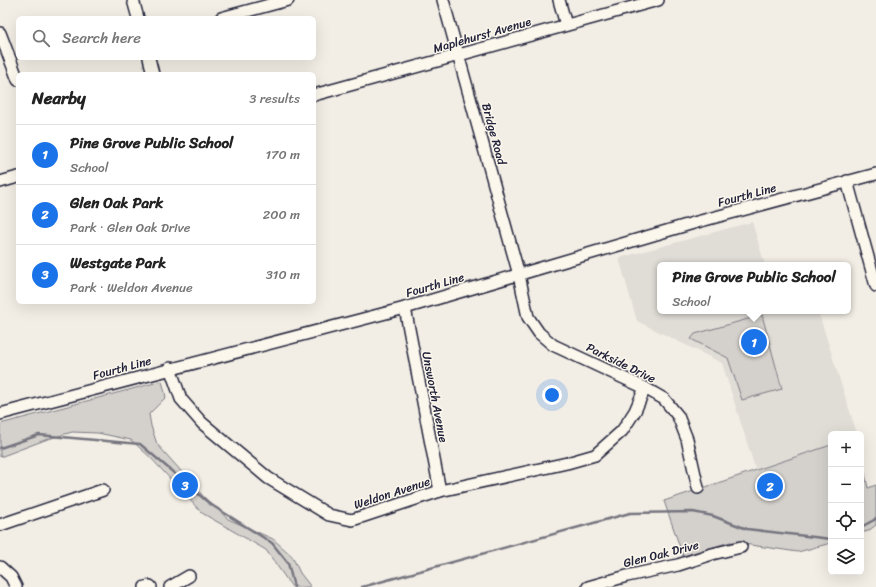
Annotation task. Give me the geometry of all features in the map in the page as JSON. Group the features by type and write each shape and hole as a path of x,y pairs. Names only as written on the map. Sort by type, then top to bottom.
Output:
{"street":[{"path":"134,0 138,16"},
{"path":"228,16 288,0"},
{"name":"Bridge Road","path":"443,0 519,275"},
{"path":"559,0 566,25"},
{"name":"Maplehurst Avenue","path":"316,94 658,0"},
{"path":"0,33 16,75"},
{"path":"150,60 152,72"},
{"name":"Fourth Line","path":"0,414 170,368 405,308 697,222 876,174"},
{"path":"0,182 16,178"},
{"path":"848,181 876,286"},
{"name":"Parkside Drive","path":"519,275 528,317 538,333 553,345 646,388 664,399 678,416 687,440 698,488"},
{"name":"Unsworth Avenue","path":"405,308 440,491"},
{"name":"Weldon Avenue","path":"170,368 181,399 202,423 268,478 329,516 352,520 440,491 567,463 595,455 622,431 635,411 646,388"},
{"path":"0,525 103,490"},
{"name":"Glen Oak Drive","path":"588,587 678,565 712,554 741,547"},
{"path":"0,567 11,577 16,587"},
{"path":"170,587 189,576"},
{"path":"628,576 631,587"},
{"path":"145,587 151,587"}],"shaded area":[{"path":"752,222 764,262 657,262 657,314 819,314 856,431 828,431 828,446 756,471 722,363 637,321 619,258"},
{"path":"762,315 782,389 742,400 728,358 691,339 695,334"},
{"path":"162,381 166,397 149,414 157,444 204,497 228,519 273,539 292,556 300,573 311,587 292,587 266,550 202,513 150,457 131,440 98,433 72,432 45,440 0,457 0,424"},
{"path":"828,446 828,544 798,552 730,542 683,556 664,501"},
{"path":"864,469 868,488 876,485 876,525 864,532"}],"waterway":[{"path":"0,448 39,435 140,444 210,504 272,543 288,563 294,587"},
{"path":"362,587 630,513 693,512 713,516 747,529 828,539"},
{"path":"864,525 876,518"}],"place":[{"name":"Pine Grove Public School","path":"754,342"},
{"name":"Westgate Park","path":"185,485"},
{"name":"Glen Oak Park","path":"770,486"}]}
